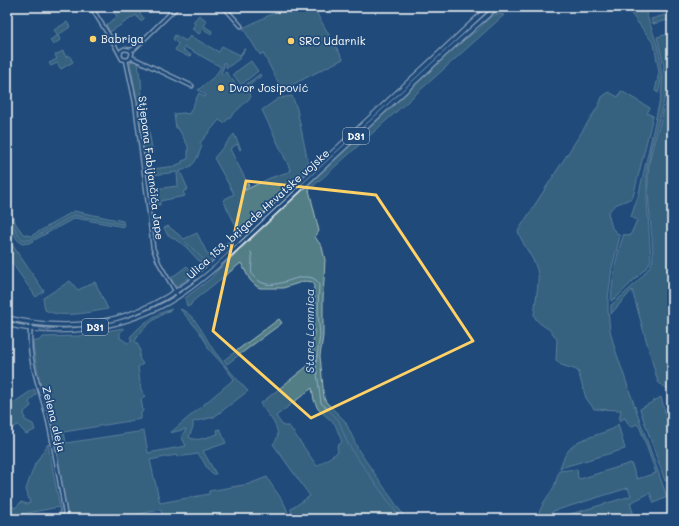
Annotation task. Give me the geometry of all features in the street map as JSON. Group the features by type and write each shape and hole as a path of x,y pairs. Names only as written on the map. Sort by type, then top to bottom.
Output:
{"main road":[{"name":"Ulica 153. brigade Hrvatske vojske","path":"7,318 31,323 70,325 108,320 140,310 176,294 213,264 489,7"},
{"name":"Ulica 153. brigade Hrvatske vojske","path":"7,324 30,328 60,330 109,325 143,314 176,294 216,267 452,47 497,7"}],"street":[{"path":"91,7 114,42 122,59 126,60 131,57"},
{"path":"114,42 119,47 124,49 134,49 177,7"},
{"path":"224,7 241,26"},
{"path":"120,55 121,51 124,49"},
{"path":"130,50 132,53 131,57"},
{"path":"131,57 192,86"},
{"name":"Stjepana Fabijančića Jape","path":"126,60 135,102 153,248 159,263 176,294"},
{"name":"Zelena aleja","path":"31,323 30,337 33,369 47,416 66,519"}],"highlighted area":[{"path":"246,181 376,195 473,341 311,418 213,331"}],"green space":[{"path":"111,7 149,7 140,13 144,19 140,21 136,15 110,32 106,25 117,17"},
{"name":"SRC Udarnik","path":"286,7 313,7 343,59 282,90 263,53 260,55 243,28"},
{"path":"626,7 644,7 655,39 660,60 661,82 658,93 655,91 659,72 654,44"},
{"path":"672,13 672,19 653,24 651,19"},
{"path":"199,15 207,21 204,26 212,31 211,34 203,29 199,34 192,29 195,24 193,22"},
{"path":"495,15 504,15 309,190 319,231 315,237 322,247 325,260 323,336 320,356 324,398 326,402 345,421 359,451 406,519 393,519 391,517 388,519 292,519 291,509 310,496 273,444 277,439 277,429 271,418 260,404 310,364 314,334 314,284 313,282 305,281 283,288 260,288 250,280 241,263 193,301 190,306 187,306 185,298 210,279 462,41 478,30 489,18","holes":["312,388 314,400 318,409 335,424 342,442 337,446 338,452 317,466 289,426 283,426 276,416"]},
{"path":"67,22 70,27 58,35 54,30"},
{"path":"672,33 672,44 669,45 672,66 672,388 670,389 664,387 658,382 632,290 611,314 611,305 641,278 653,260 648,197 648,176 653,145 668,95 666,94 651,147 647,170 647,200 651,260 648,266 618,296 611,301 611,299 615,266 621,242 624,234 630,236 637,220 631,217 639,193 661,95 664,66 657,37"},
{"path":"58,35 60,40 53,45 50,40"},
{"path":"175,35 186,41 190,36 219,52 222,46 240,55 245,49 239,59 227,68 224,62 221,73 223,74 226,72 240,89 260,74 261,76 250,85 251,87 249,92 251,97 224,123 219,120 200,143 202,146 195,162 189,167 180,171 188,189 183,192 185,196 160,201 160,205 151,205 148,186 153,185 154,189 178,186 177,172 153,175 152,169 176,166 182,163 182,161 188,159 188,146 178,128 176,128 174,114 189,114 199,93 205,97 206,95 198,90 215,76 221,67 185,47 183,50 191,55 189,57 175,50 178,44 173,39"},
{"path":"63,51 66,57 69,55 73,62 61,69 57,63 51,66 49,63 57,59 55,55"},
{"path":"132,61 138,62 142,98 153,153 144,154 136,94 130,63"},
{"path":"251,61 258,71 241,85 233,74"},
{"path":"621,91 650,108 647,113 653,116 633,197 617,204 608,213 612,228 620,236 612,268 608,299 610,330 614,346 667,497 654,503 650,493 630,503 635,519 611,519 609,514 605,515 609,519 554,519 631,496 628,488 554,511 545,519 536,519 544,502 554,487 559,471 577,469 578,478 580,479 631,463 637,479 656,473 640,428 637,424 630,427 625,418 619,421 621,410 594,409 586,398 578,371 561,365 556,360 557,339 551,331 535,318 534,315 538,274 535,263 518,231 599,105 602,97 609,92 618,97"},
{"path":"292,96 297,109 308,163 304,167 307,171 206,265 179,285 175,286 171,278 187,266 193,273 205,264 199,261 185,246 167,234 164,228 168,226 184,239 197,233 208,255 219,249 239,232 223,200 234,194 214,158 234,134 241,149 240,150 237,144 230,149 249,186 241,192 270,178 291,171 262,110 279,98"},
{"path":"7,201 16,224 23,234 31,236 74,211 123,221 124,227 75,218 29,243 22,244 14,235 8,219"},
{"path":"11,243 44,291 36,297 7,256 7,244"},
{"path":"70,281 78,290 95,282 108,309 68,314 52,313 45,310 43,298"},
{"path":"172,309 151,322 135,341 140,351 139,358 143,364 138,367 141,389 145,396 141,399 143,411 141,413 141,419 64,432 66,443 144,431 148,453 186,446 181,436 186,429 170,433 234,379 207,347 208,346 198,330 180,309 191,316 196,322 215,352 248,391 214,417 193,422 193,427 189,437 192,439 199,439 218,434 217,430 220,429 226,443 203,451 216,474 212,474 210,472 198,454 177,457 176,455 150,460 160,503 209,494 209,491 249,484 267,477 286,507 289,519 156,519 163,518 161,510 110,519 68,519 50,414 40,383 33,341 38,341 43,337 79,336 123,328 120,332 120,338 128,343 132,341 130,337 144,324 154,317"},
{"path":"279,319 282,323 227,364 224,360"},
{"path":"34,389 36,394 29,402 31,406 24,412 25,420 33,424 35,430 26,434 18,425 10,429 7,425 7,407"},
{"path":"661,397 672,439 672,483 670,479 665,481 640,409"},
{"path":"618,424 625,449 560,468 572,446 579,441 613,429"},
{"path":"48,444 62,519 59,507 7,517 7,502 15,508 21,502 27,504 30,503 26,489 35,464"}],"waterway":[{"path":"7,209 18,235 22,239 30,240 74,215 122,224"},
{"path":"186,242 206,262"},
{"name":"Stara Lomnica","path":"251,252 252,274 259,281 266,284 274,284 306,277 313,278 319,283 318,313 320,335 316,365 321,403 339,421 347,442 355,455 401,519"}],"place":[{"name":"Babriga","path":"93,39"},
{"name":"SRC Udarnik","path":"291,41"},
{"name":"Dvor Josipović","path":"221,88"}]}
